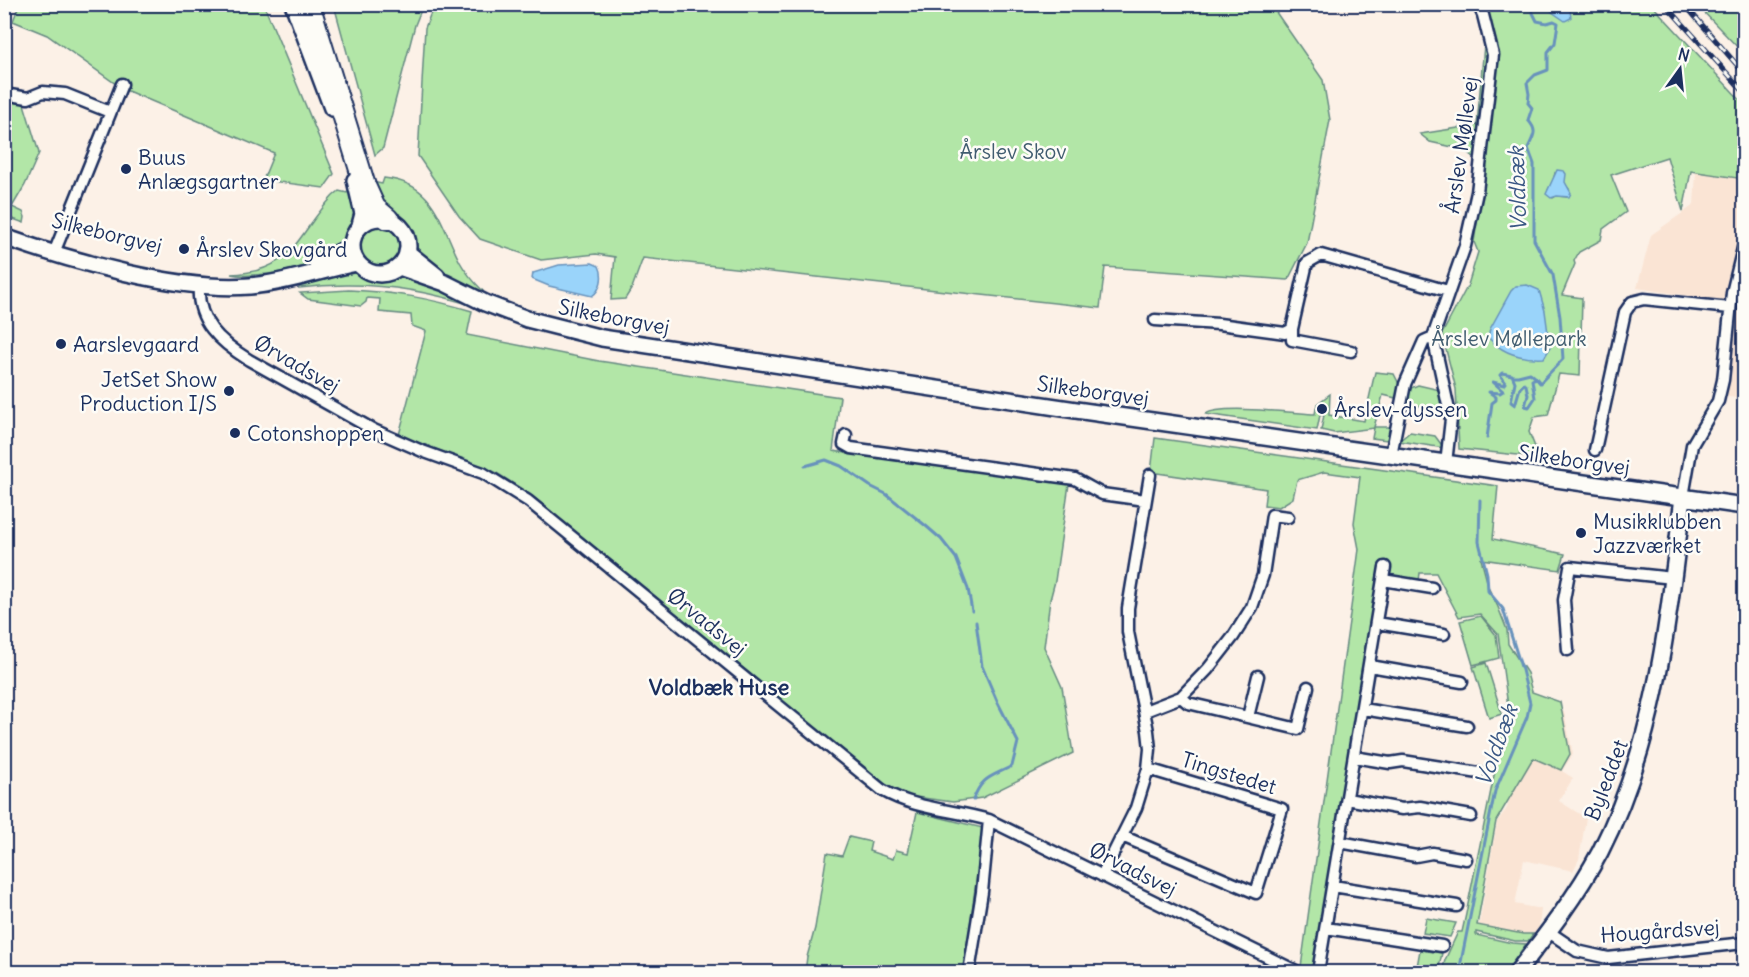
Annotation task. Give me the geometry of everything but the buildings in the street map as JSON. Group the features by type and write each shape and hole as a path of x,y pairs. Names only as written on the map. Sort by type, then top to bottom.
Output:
{"highway":[{"path":"309,4 371,202 388,219"},
{"path":"317,4 338,97"}],"main road":[{"path":"292,4 344,144 360,197 363,214 352,246 357,262 362,268 377,274 399,267 407,252 407,241 404,232 397,224 388,219 373,219 360,225"},
{"name":"Silkeborgvej","path":"4,227 55,248 131,273 248,286 276,283 357,262"},
{"name":"Silkeborgvej","path":"4,237 55,248"},
{"name":"Silkeborgvej","path":"200,280 244,280 291,273 317,264 352,246"},
{"name":"Silkeborgvej","path":"407,252 445,283"},
{"name":"Silkeborgvej","path":"399,267 445,283 527,320 602,339 1744,506"},
{"name":"Byleddet","path":"1517,972 1549,932 1599,852 1626,793 1658,681 1683,497"}],"street":[{"name":"Årslev Møllevej","path":"1391,455 1405,384 1424,341 1433,337 1465,246 1474,210 1493,55 1478,4"},
{"path":"55,248 122,84"},
{"path":"4,94 28,98 44,92 65,94 110,112"},
{"path":"1683,497 1692,445 1718,401 1731,293 1744,244"},
{"path":"1351,351 1292,340 1292,329 1307,263 1321,255 1448,291"},
{"name":"Ørvadsvej","path":"200,280 198,298 203,316 216,335 233,349 374,430 422,451 483,473 504,484 528,501 882,790 912,803 989,820 1298,972"},
{"path":"1594,450 1621,327 1628,306 1644,299 1730,308"},
{"path":"1155,320 1219,324 1285,333 1292,329"},
{"path":"1433,337 1451,419 1446,463"},
{"path":"846,435 844,444 851,448 1075,478 1102,494 1145,500"},
{"name":"Tingstedet","path":"1102,876 1136,808 1148,769 1149,749 1145,711 1128,632 1128,608 1150,475"},
{"path":"1145,711 1181,697 1208,669 1233,637 1252,607 1263,575 1272,515 1288,517"},
{"path":"1318,972 1385,567"},
{"path":"1568,650 1564,600 1570,567 1673,578"},
{"path":"1383,580 1431,588"},
{"path":"1377,623 1444,634"},
{"path":"1370,666 1462,682"},
{"path":"1248,717 1258,676"},
{"path":"1181,697 1188,703 1298,729 1308,687"},
{"path":"1363,709 1467,726"},
{"path":"1354,757 1390,763 1403,761 1479,773"},
{"name":"Tingstedet","path":"1122,836 1256,893 1281,809 1148,769"},
{"path":"1347,799 1402,809 1420,807 1471,816"},
{"path":"969,972 982,892 989,820"},
{"path":"1340,842 1416,856 1432,853 1466,859"},
{"path":"1333,886 1457,906"},
{"path":"1326,928 1442,946"},
{"name":"Hougårdsvej","path":"1549,932 1577,951 1608,958 1744,944"}],"shaded area":[{"path":"1696,172 1744,179 1744,398 1725,397 1735,303 1637,288 1651,235 1694,205"},
{"path":"1542,703 1564,712 1573,754 1562,771 1573,778 1559,801 1586,818 1579,859 1573,871 1524,860 1515,904 1541,909 1539,928 1533,934 1523,934 1479,925 1497,822 1507,808 1522,746"}],"green space":[{"path":"19,5 264,5 334,174 324,188 263,180 274,153 123,89 47,35 13,21"},
{"path":"334,5 423,5 415,25 383,148 375,155"},
{"name":"Årslev Skov","path":"434,5 1271,5 1323,80 1330,120 1307,243 1288,280 1105,267 1100,308 643,258 632,288 625,299 611,300 615,257 596,254 541,260 480,239 459,216 418,156 425,28"},
{"name":"Årslev Møllepark","path":"1475,5 1652,5 1744,104 1744,130 1742,130 1744,133 1744,179 1691,171 1683,211 1667,157 1611,175 1626,212 1603,229 1601,240 1579,252 1574,261 1575,264 1562,295 1582,298 1580,376 1559,374 1548,415 1534,417 1529,432 1539,457 1459,449 1456,389 1442,334 1468,285 1478,252 1474,242 1482,189 1479,162 1466,150 1430,142 1420,134 1477,125 1485,33","holes":["1555,173 1569,189 1567,197 1553,198 1548,190"]},
{"path":"1697,5 1744,5 1744,54"},
{"path":"4,98 24,104 39,153 12,207 23,212 24,223 5,216"},
{"path":"384,178 401,181 426,197 441,220 460,262 483,291 482,294 450,279 425,263 413,246 409,230 402,221 384,212 372,182 382,184"},
{"path":"354,188 357,208 354,224 346,238 334,250 320,259 286,271 249,276 231,274 252,272 281,259 292,249 333,196 339,191 347,193 349,189"},
{"path":"380,225 394,231 400,245 394,259 380,265 366,259 360,245 366,231"},
{"path":"332,271 359,272 378,278 395,275 421,279 477,307 433,294 389,287 345,285 299,288 301,280"},
{"path":"349,290 412,296 472,311 467,335 599,361 840,397 833,451 1069,484 1044,647 1062,687 1073,753 982,798 953,802 908,796 894,791 530,494 495,472 399,435 426,331 412,326 411,315 379,312 380,299 367,298 361,306 308,299 300,293"},
{"path":"1375,372 1394,374 1400,386 1396,398 1383,395 1374,427 1391,427 1387,440 1372,438 1374,428 1334,433 1321,430 1324,415 1320,415 1317,430 1206,414 1214,411 1241,409 1315,414 1317,404 1330,394 1329,415 1364,421"},
{"path":"1418,385 1440,390 1444,409 1406,404 1411,388"},
{"path":"1410,432 1435,436 1444,448 1399,441"},
{"path":"1155,438 1498,486 1493,539 1565,554 1560,570 1481,559 1489,589 1507,630 1508,644 1527,673 1532,692 1560,702 1570,754 1561,770 1533,758 1496,821 1477,925 1533,934 1528,941 1515,941 1476,932 1476,935 1526,944 1506,972 1442,972 1458,932 1462,932 1508,706 1498,634 1480,614 1459,617 1436,573 1420,573 1419,581 1390,576 1391,566 1380,565 1313,971 1301,967 1359,549 1354,523 1360,477 1324,472 1297,480 1293,498 1279,507 1264,505 1266,489 1151,472"},
{"path":"1481,616 1496,635 1499,658 1473,665 1460,621"},
{"path":"1486,663 1502,714 1489,718 1473,667"},
{"path":"917,812 983,828 964,972 805,972 815,928 827,853 842,856 849,837 871,842 869,851 893,859 896,850 908,853"},
{"path":"1426,918 1456,923 1450,937 1423,933"},
{"path":"1420,950 1442,953 1438,972 1416,972"}],"water":[{"path":"1548,5 1567,5 1571,18 1565,21 1552,12"},
{"path":"1557,170 1564,171 1566,174 1565,182 1571,193 1569,197 1551,198 1546,194"},
{"path":"592,263 599,266 601,278 598,290 592,296 549,286 532,279 533,273 559,265"},
{"path":"1527,285 1539,290 1545,311 1550,348 1544,358 1528,358 1513,354 1500,348 1488,337 1511,291 1516,286"}],"waterway":[{"name":"Voldbæk","path":"1487,438 1492,403 1496,400 1496,397 1489,392 1503,391 1493,382 1504,385 1506,383 1500,375 1502,373 1512,375 1515,382 1511,402 1515,405 1520,388 1524,384 1528,395 1525,406 1529,407 1535,398 1532,380 1536,378 1540,383 1563,359 1560,317 1553,275 1534,240 1534,164 1528,148 1534,130 1528,120 1532,108 1528,103 1527,83 1535,75 1548,70 1548,52 1555,43 1558,23 1537,21 1532,11 1535,4"},
{"path":"1513,376 1530,373 1536,378"},
{"path":"805,466 826,460 841,466 886,494 941,539 956,558 968,589 972,611"},
{"name":"Voldbæk","path":"1459,972 1495,791 1527,717 1530,703 1503,609 1488,591 1487,574 1479,542 1480,500"},
{"path":"973,800 984,782 1012,766 1018,742 982,666 976,622"}],"railway":[{"path":"1665,4 1744,92"},
{"path":"1684,4 1744,73"}],"place":[{"name":"Buus Anlægsgartner","path":"126,169"},
{"name":"Årslev Skovgård","path":"184,249"},
{"name":"Aarslevgaard","path":"61,344"},
{"name":"JetSet Show Production I/S","path":"229,391"},
{"name":"Årslev-dyssen","path":"1322,409"},
{"name":"Cotonshoppen","path":"235,433"},
{"name":"Musikklubben Jazzværket","path":"1581,533"}],"district":[{"name":"Voldbæk Huse","path":"719,687"}]}
